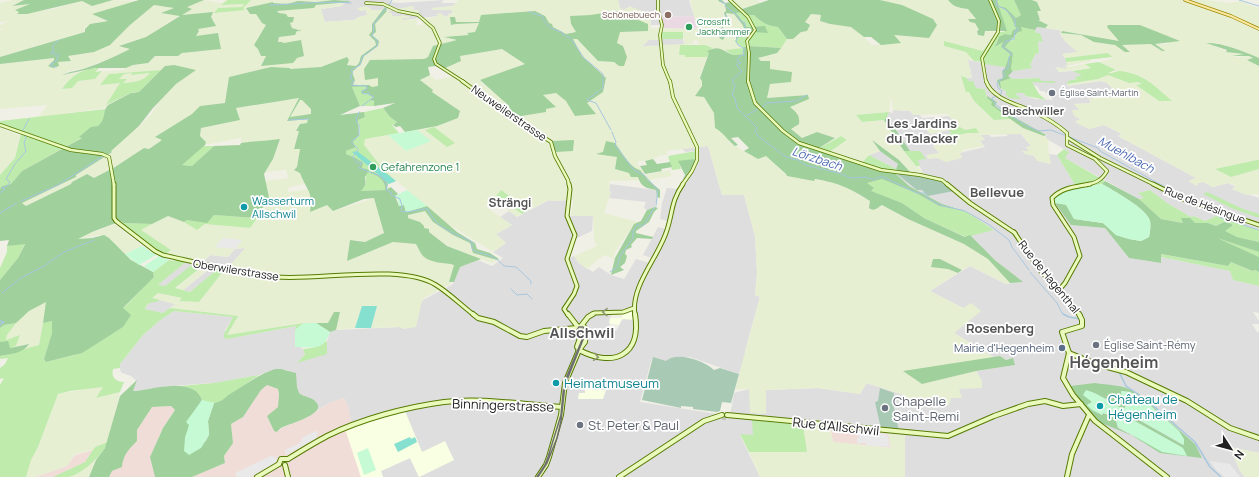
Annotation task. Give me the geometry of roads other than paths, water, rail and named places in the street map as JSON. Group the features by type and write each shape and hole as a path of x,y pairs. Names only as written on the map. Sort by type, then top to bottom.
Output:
{"main road":[{"path":"1184,0 1231,16 1259,29"}],"street":[{"name":"Neuweilerstrasse","path":"369,0 366,3 382,3 398,11 418,15 427,22 433,28 440,43 434,59 436,64 551,142 568,180 570,189 567,216 575,235 567,259 577,286 574,294 564,309 579,327"},
{"path":"634,308 623,312 594,313 588,317 579,327 580,335 577,347 579,350 592,357 615,358 628,351 634,342 636,323 634,308 640,287 667,231 674,194 694,168 698,156 694,140 673,97 669,77 664,67 660,35 662,28 658,0"},
{"name":"Rue de Hagenthal","path":"730,0 744,13 754,26 754,32 746,41 749,53 748,84 758,108 786,134 803,145 890,172 920,175 944,180 970,203 998,220 1015,233 1025,250 1046,277 1079,312 1083,322 1080,328 1063,331 1063,338 1069,353"},
{"path":"990,0 1000,21 998,32 988,46 981,61 983,64 985,81 992,92 1057,124 1065,131 1067,145 1098,161 1107,172 1106,175 1095,183 1064,190 1057,193 1052,198 1053,205 1074,237 1080,256 1067,281 1059,290"},
{"name":"Oberwilerstrasse","path":"0,124 71,150 102,154 109,157 114,180 114,218 126,231 161,254 180,260 246,273 278,277 381,274 411,276 435,284 478,318 494,322 520,336 527,337 543,331 579,327"},
{"name":"Rue de Hésingue","path":"1067,137 1100,158 1134,176 1200,206 1259,226"},
{"path":"538,477 546,465 558,428 565,384 579,350 583,346 586,336 586,329 579,327"},
{"path":"1167,477 1095,421 1069,390 1063,378 1069,353 1100,365 1126,372 1187,401 1230,428 1259,438"},
{"name":"Binningerstrasse","path":"279,464 281,459 288,459 326,436 352,425 400,411 444,402 473,401 562,407"},
{"name":"Rue d'Allschwil","path":"729,416 948,436 957,434 994,416 1028,404 1045,401 1063,406 1081,404"},
{"path":"1067,477 1072,454 1089,415"},
{"path":"619,477 710,418 722,416"},
{"path":"1086,423 1095,421"},
{"path":"288,459 285,465 288,477"},
{"path":"257,477 279,464 285,465"}],"waterway":[{"path":"389,5 392,0"},
{"name":"Lörzbach","path":"721,0 721,2 726,4 725,6 739,17 739,20 745,23 745,30 742,32 743,36 738,36 736,41 738,45 745,49 743,51 744,55 740,56 737,60 741,63 737,64 737,66 742,71 732,80 735,86 732,95 735,98 737,108 757,128 755,131 758,136 786,157 798,160 805,165 839,173 851,178 866,177 874,180 878,177 883,177 917,193 925,193 927,198 940,205 965,211 988,224 1009,240 1012,247 1029,270"},
{"path":"997,0 996,5 1005,9 1015,19 1015,26 1018,29 1018,31 1015,31 1014,39 1006,41 1003,47 1012,54 1009,57 1008,68 1003,70 1005,76 997,83 998,88 1002,91 1001,94 998,95"},
{"path":"1239,0 1259,6"},
{"path":"270,5 321,2 351,3"},
{"path":"362,106 374,97 368,94 369,93 364,94 362,91 367,89 367,86 351,85 354,81 350,79 352,76 350,76 353,73 351,70 360,65 363,56 377,46 378,41 372,36 374,31 373,25 387,7"},
{"path":"529,12 542,16 549,27 562,32 563,35 570,38"},
{"path":"722,38 725,34 722,28 727,17 725,14"},
{"path":"571,39 584,58 603,74 603,87 601,90"},
{"path":"59,40 52,46 54,51 51,53 59,55"},
{"path":"56,67 50,65 56,61 58,56"},
{"path":"599,91 587,100 596,103 611,130"},
{"path":"761,108 767,103 796,101 807,95"},
{"name":"Muehlbach","path":"996,96 992,98 996,105 1025,125 1039,131 1051,130 1098,148 1100,151 1181,196"},
{"path":"751,113 758,109"},
{"path":"358,149 351,142 359,135 359,126 356,120 359,112"},
{"path":"23,130 29,119"},
{"path":"289,120 309,119"},
{"path":"612,132 616,142 615,145 634,170 644,175 658,190 656,206"},
{"path":"0,193 5,189 2,188 7,186 10,182 6,179 15,164 26,151 24,143 26,138 24,135"},
{"path":"358,150 353,157 357,163 362,162 359,168 382,177 387,185 386,190 392,193 391,195 400,199 402,206 401,211 408,212 428,209 435,221 440,225 472,242 472,249 493,257 504,266 516,267 531,281 531,284"},
{"path":"21,201 58,185 103,156"},
{"path":"0,213 17,203"},
{"name":"Muehlbach","path":"1201,207 1222,218 1259,230"},
{"path":"645,223 654,208"},
{"path":"610,272 617,267 620,256 633,238 633,232 637,225 642,226 645,224"},
{"path":"2,293 21,278 44,266 64,252 94,240"},
{"path":"1030,272 1057,303 1062,313 1065,315"},
{"path":"511,289 517,295 527,294 532,299"},
{"path":"1065,315 1080,319"},
{"path":"0,321 4,322 0,325"},
{"path":"1119,372 1126,386 1148,401 1195,442 1210,467 1221,477"}],"tunnel":[{"path":"722,418 728,418"}],"tram line":[{"path":"537,477 545,465 548,457 561,415 564,383 582,340 582,335 577,330 579,327 583,327 586,330 584,337 565,385 561,421 557,438 547,463 538,477"}],"place":[{"name":"Schönebuech","path":"668,15"},
{"name":"Crossfit Jackhammer","path":"689,27"},
{"name":"Église Saint-Martin","path":"1052,93"},
{"name":"Gefahrenzone 1","path":"373,167"},
{"name":"Wasserturm Allschwil","path":"244,207"},
{"name":"Église Saint-Rémy","path":"1096,345"},
{"name":"Mairie d'Hegenheim","path":"1062,348"},
{"name":"Heimatmuseum","path":"556,383"},
{"name":"Château de Hégenheim","path":"1100,406"},
{"name":"Chapelle Saint-Remi","path":"885,408"},
{"name":"St. Peter & Paul","path":"580,425"}],"district":[{"name":"Buschwiller","path":"1033,111"},
{"name":"Les Jardins du Talacker","path":"922,130"},
{"name":"Bellevue","path":"997,192"},
{"name":"Strängi","path":"510,203"},
{"name":"Rosenberg","path":"1000,328"},
{"name":"Allschwil","path":"582,333"},
{"name":"Hégenheim","path":"1114,362"}]}
